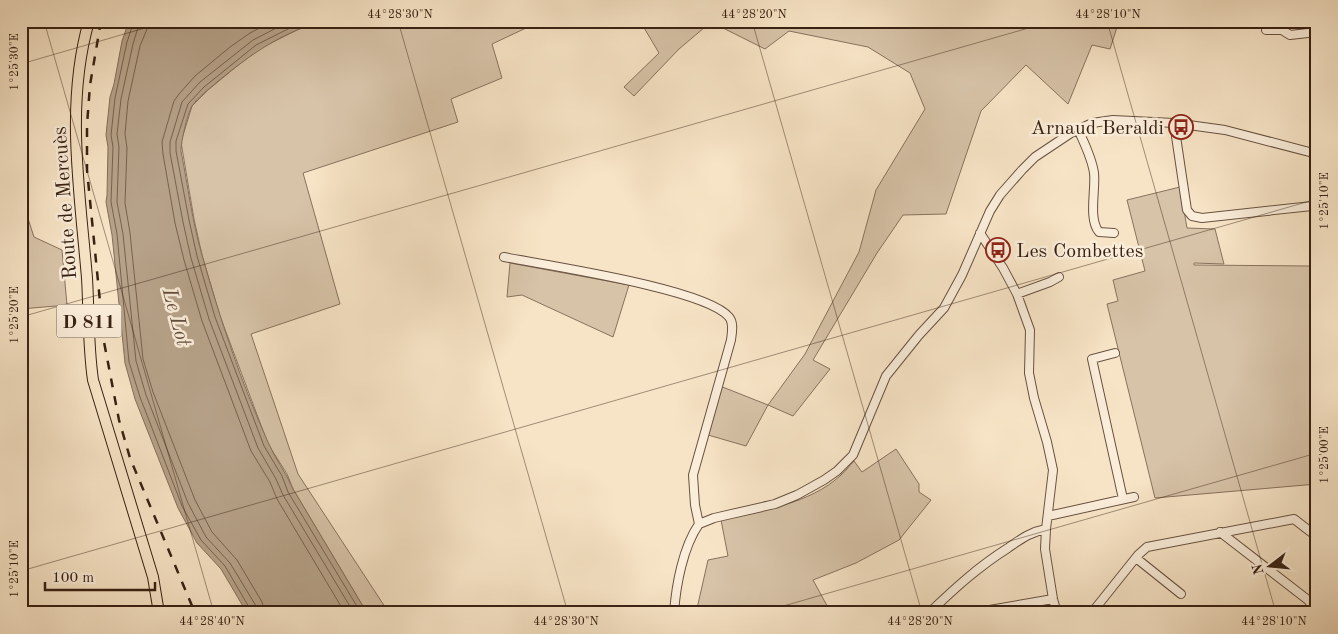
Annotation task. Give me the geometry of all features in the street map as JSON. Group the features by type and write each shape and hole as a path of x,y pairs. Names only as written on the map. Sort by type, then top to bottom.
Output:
{"main road":[{"name":"Route de Mercuès","path":"89,21 82,51 76,133 88,290 90,355 93,380 153,577 159,613"}],"street":[{"path":"1266,30 1282,30 1290,35 1317,32"},
{"path":"674,613 675,597 686,550 699,524 714,518 775,504 798,495 831,476 853,455 886,376 944,308 962,275 990,211 1000,196 1035,157 1078,129 1092,123 1113,120 1174,123 1225,130 1317,154"},
{"path":"1174,123 1187,210 1192,216 1202,218 1312,206 1317,203"},
{"path":"1078,129 1093,165 1093,211 1096,229 1099,232 1114,233"},
{"path":"980,232 1003,268 1016,294 1030,330 1029,373 1053,470 1045,549 1057,613"},
{"path":"504,257 656,287 690,296 718,309 730,317 733,325 731,340 693,476 695,505 699,524"},
{"path":"1016,294 1059,277"},
{"path":"1115,353 1092,359 1123,499"},
{"path":"1048,516 1134,496"},
{"path":"1079,613 1094,610 1147,547 1220,532 1294,520 1316,536"},
{"path":"929,613 982,564 1033,531 1046,529"},
{"path":"1220,532 1308,600 1317,613"},
{"path":"1136,558 1181,594"},
{"path":"982,613 984,611 1053,599"}],"shaded area":[{"path":"326,21 541,21 492,44 502,78 451,99 458,122 303,173 340,304 251,334 298,474 389,613 367,613 268,444 220,316 202,255 181,142 192,106 208,90 259,49 307,25"},
{"path":"640,21 1119,21 1110,49 1092,45 1068,104 1026,65 981,111 946,214 903,215 877,253 813,360 830,369 793,416 768,405 805,354 859,252 876,190 925,109 910,73 868,47 789,31 765,49 711,22 679,49 634,96 624,87 659,53"},
{"path":"1180,187 1187,228 1215,229 1224,264 1194,263 1194,265 1311,266 1317,264 1317,484 1155,498 1107,304 1118,301 1113,280 1145,271 1127,200"},
{"path":"21,197 34,237 62,250 67,305 21,309"},
{"path":"510,263 629,285 613,337 522,295 507,297"},
{"path":"720,386 768,405 746,446 708,435"},
{"path":"896,449 919,484 919,492 931,500 899,540 856,563 813,580 831,613 696,613 708,560 728,556 721,520 800,500 829,485 854,461 862,472"}],"water":[{"name":"Le Lot","path":"129,21 326,21 296,31 268,45 242,62 204,93 190,110 181,151 202,255 240,373 258,419 293,489 367,613 247,613 221,569 197,543 178,508 135,399 125,363 112,235 106,202 108,147 106,135 110,97 122,41"}],"railway":[{"path":"101,21 90,85 87,125 87,170 104,342 119,420 130,458 195,613"}],"place":[{"name":"Arnaud Beraldi","path":"1181,127"},
{"name":"Les Combettes","path":"998,250"}]}
